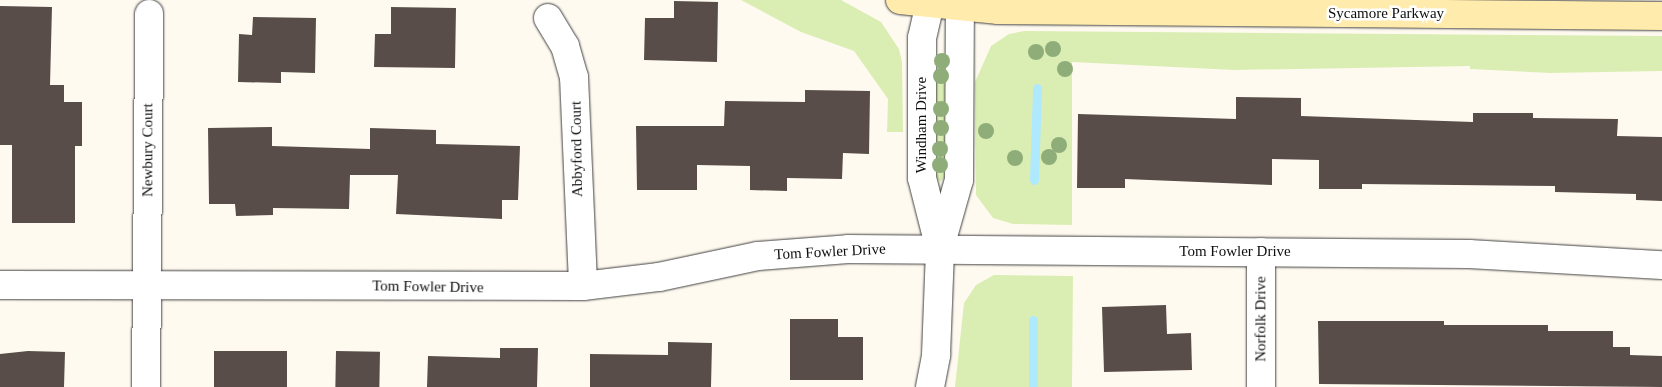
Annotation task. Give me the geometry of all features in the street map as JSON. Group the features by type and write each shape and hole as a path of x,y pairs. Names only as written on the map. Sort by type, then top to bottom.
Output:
{"main road":[{"name":"Sycamore Parkway","path":"900,0 960,4 1662,16"}],"street":[{"name":"Windham Drive","path":"930,2 922,38 922,178 940,249"},
{"name":"Windham Drive","path":"930,387 936,355 940,249 959,180 960,4"},
{"name":"Newbury Court","path":"146,387 148,14"},
{"name":"Abbyford Court","path":"548,18 565,46 574,77 583,286"},
{"name":"Tom Fowler Drive","path":"0,285 583,286 659,277 802,251 940,249 1469,254 1662,265"},
{"name":"Norfolk Drive","path":"1261,252 1261,387"}],"green space":[{"path":"741,0 841,0 881,22 899,49 902,62 903,132 887,132 888,99 854,51 801,32"},
{"path":"1024,31 1662,36 1662,71 1550,73 1470,69 1470,66 1234,70 1072,62 1072,225 1013,224 993,218 976,195 975,82 991,46 1009,34"},
{"path":"942,57 946,65 946,176 940,182 935,176 936,72"},
{"path":"994,275 1073,276 1072,387 955,387 964,303 976,285"}],"building":[{"path":"674,1 718,2 717,62 644,60 645,18 674,18"},
{"path":"0,6 52,7 50,85 64,85 64,102 82,102 82,146 75,146 75,223 12,223 12,145 0,145"},
{"path":"391,7 456,8 455,68 374,67 375,34 391,34"},
{"path":"253,17 316,18 315,73 281,72 281,83 238,82 239,34 252,35"},
{"path":"805,90 870,91 869,154 843,153 842,179 787,178 787,191 750,190 750,166 697,165 697,190 637,190 636,126 724,126 725,101 805,102"},
{"path":"1236,97 1301,98 1301,116 1473,122 1473,113 1533,113 1533,118 1618,119 1617,136 1662,137 1662,201 1636,200 1636,194 1555,192 1555,186 1362,184 1362,189 1319,189 1319,160 1272,159 1272,185 1125,179 1125,188 1077,188 1078,114 1236,119"},
{"path":"272,127 272,146 370,149 370,128 436,130 436,144 520,146 518,200 502,200 502,219 396,214 398,175 350,175 349,209 273,208 273,215 236,216 235,204 209,204 208,128"},
{"path":"1166,305 1167,334 1191,333 1192,370 1104,372 1102,307"},
{"path":"790,319 838,319 838,337 863,337 863,380 790,380"},
{"path":"1318,321 1444,321 1444,325 1548,325 1548,331 1613,331 1613,347 1630,347 1630,355 1662,356 1662,387 1319,384"},
{"path":"668,342 712,343 711,387 590,387 590,354 668,355"},
{"path":"500,348 538,348 537,387 427,387 428,356 500,358"},
{"path":"28,351 65,352 64,387 0,387 0,354"},
{"path":"214,351 287,351 287,387 214,387"},
{"path":"336,351 380,352 379,387 335,387"}],"waterway":[{"path":"1034,180 1037,88"},
{"path":"1033,320 1033,387"}]}
